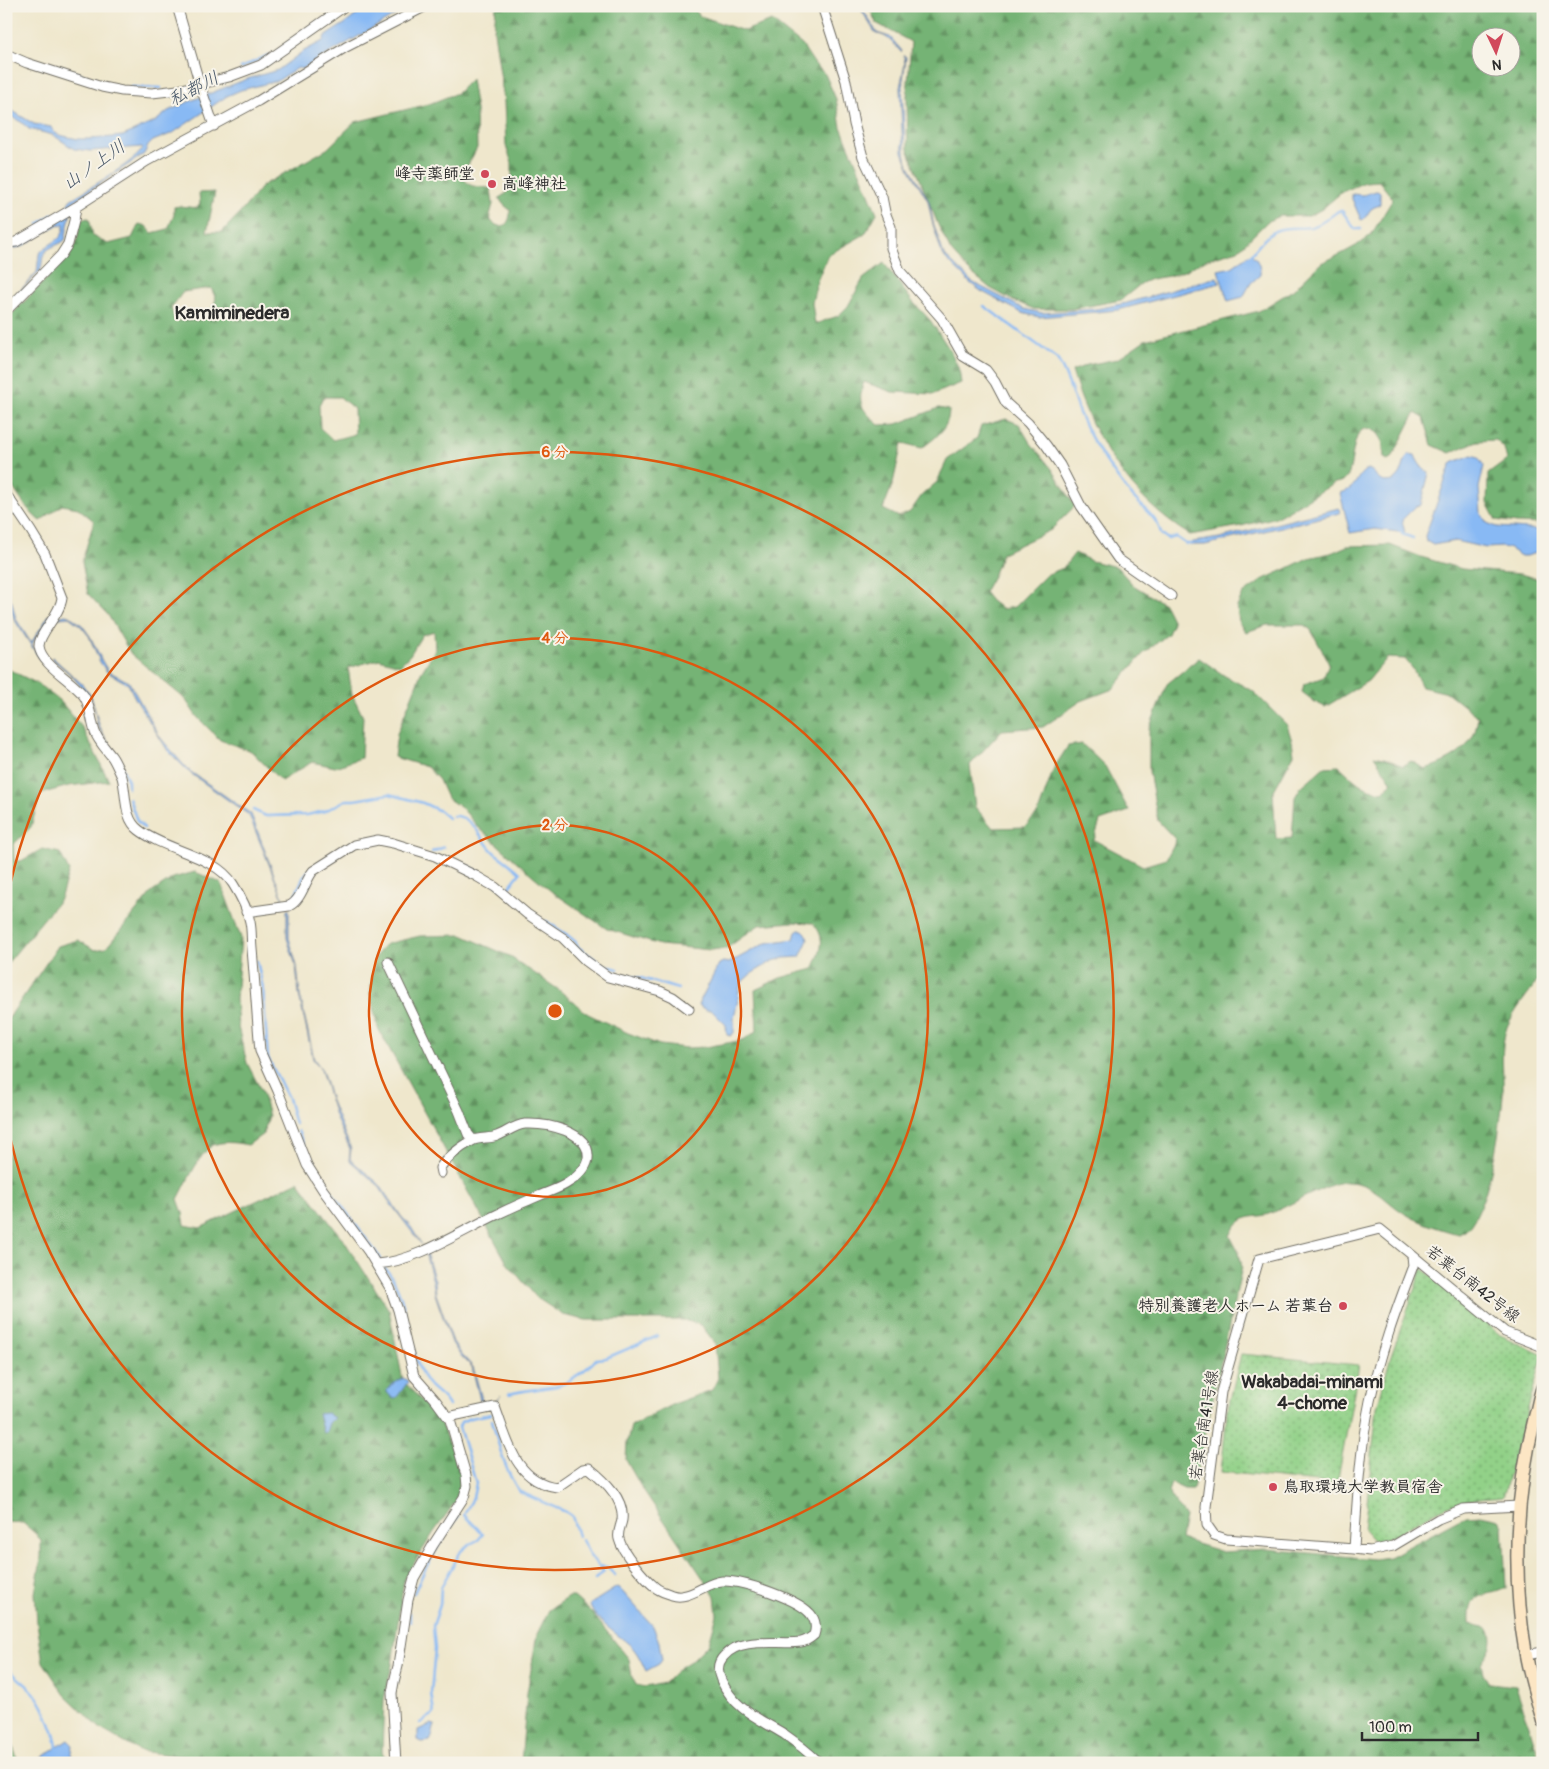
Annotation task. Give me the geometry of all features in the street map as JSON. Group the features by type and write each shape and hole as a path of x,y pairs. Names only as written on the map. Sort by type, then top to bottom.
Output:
{"street":[{"path":"177,6 200,88 214,126"},
{"path":"6,54 27,63 102,87 122,91 152,93 200,88 261,64 345,6"},
{"path":"6,243 16,242 76,207 147,160 214,126 274,92 346,47 426,6"},
{"path":"822,6 846,81 854,124 863,157 882,197 892,227 891,248 900,271 942,319 963,356 986,370 1006,403 1028,423 1046,445 1060,465 1081,506 1118,559 1172,596"},
{"path":"6,311 61,255 68,244 76,207"},
{"path":"6,494 45,554 62,598 61,606 41,638 39,645 42,654 84,696 88,704 95,734 113,759 122,778 127,810 131,820 137,829 153,839 205,862 226,874 234,885 250,921 260,1051 278,1090 307,1165 377,1264 390,1288 414,1376 448,1418 466,1475 467,1486 464,1497 414,1578 408,1600 392,1692 396,1763"},
{"path":"246,912 289,906 294,903 313,871 354,845 378,840 393,843 435,856 476,876 495,887 527,914 563,938 586,961 608,977 660,991 689,1009"},
{"path":"388,962 459,1110 468,1134 473,1140"},
{"path":"377,1264 395,1261 426,1249 568,1183 579,1174 588,1158 586,1146 580,1137 556,1128 524,1124 497,1136 473,1140 444,1162 440,1168 441,1173"},
{"name":"若葉台南41号線","path":"1412,1254 1380,1229 1259,1259 1221,1392 1206,1508 1207,1525 1214,1535 1226,1539 1370,1551 1393,1546 1438,1519 1463,1509 1519,1506"},
{"path":"1354,1549 1357,1494 1370,1402 1387,1336 1413,1266 1412,1254"},
{"name":"若葉台南42号線","path":"1412,1254 1505,1332 1543,1347"},
{"path":"1543,1387 1530,1438 1519,1506 1517,1554 1519,1594 1526,1655 1543,1721"},
{"path":"448,1418 495,1407 515,1459 523,1471 548,1486 557,1487 583,1469 589,1468 612,1490 622,1509 619,1539 640,1572 656,1588 675,1596 684,1596 720,1581 739,1582 785,1598 804,1608 812,1616 816,1630 809,1639 800,1642 741,1646 728,1651 720,1660 718,1670 727,1690 750,1715 783,1733 819,1762"},
{"path":"1526,1655 1543,1652"}],"green space":[{"path":"496,6 689,6 700,16 744,31 772,21 802,45 814,63 825,74 836,99 841,127 877,213 865,234 828,255 817,281 812,303 815,324 838,316 848,306 863,279 884,263 912,301 930,320 950,350 959,369 961,383 934,394 892,392 864,382 861,396 862,406 879,425 897,424 939,408 949,410 944,427 937,436 922,448 902,443 893,483 883,509 899,517 910,512 922,495 937,482 947,460 977,438 981,426 1006,419 1019,424 1029,441 1052,469 1075,506 1051,530 1002,553 984,592 991,601 1002,609 1014,607 1046,575 1063,568 1075,553 1091,561 1117,567 1133,585 1164,604 1173,622 1168,634 1143,654 1113,689 1081,701 1043,727 1002,730 970,765 975,807 993,828 1025,827 1038,813 1054,768 1068,746 1082,744 1105,766 1129,811 1100,821 1094,840 1143,866 1166,859 1176,840 1158,821 1149,771 1149,729 1167,684 1199,658 1225,676 1253,691 1287,725 1294,754 1273,792 1276,839 1292,838 1295,797 1301,787 1324,767 1339,766 1369,789 1383,792 1392,782 1374,756 1403,766 1411,761 1425,769 1432,767 1446,761 1469,743 1474,734 1478,717 1448,693 1422,687 1413,669 1405,659 1387,658 1368,681 1325,707 1315,702 1302,692 1304,684 1324,677 1329,663 1311,630 1304,625 1267,625 1246,632 1239,623 1237,607 1243,594 1264,579 1308,558 1331,553 1347,546 1390,545 1421,557 1462,569 1520,574 1543,580 1543,976 1517,1009 1507,1027 1502,1052 1503,1094 1500,1126 1488,1185 1482,1203 1467,1229 1458,1234 1410,1217 1370,1188 1344,1182 1320,1190 1267,1215 1243,1219 1234,1228 1230,1236 1239,1253 1242,1267 1193,1489 1184,1489 1171,1483 1168,1492 1185,1516 1181,1539 1223,1552 1266,1549 1374,1559 1389,1557 1466,1516 1481,1515 1499,1519 1503,1525 1506,1588 1475,1600 1470,1613 1470,1624 1484,1627 1490,1631 1491,1644 1481,1663 1483,1674 1489,1683 1516,1686 1541,1763 521,1763 527,1693 537,1634 549,1610 569,1597 574,1597 591,1612 629,1659 632,1677 636,1685 646,1687 664,1683 709,1643 717,1615 715,1596 640,1485 626,1460 627,1442 631,1426 673,1404 712,1390 718,1378 715,1343 701,1325 684,1320 586,1320 563,1315 537,1298 507,1263 378,1028 370,994 375,957 386,944 420,936 462,935 509,956 559,990 588,1014 628,1033 660,1045 687,1048 706,1047 743,1040 757,1031 755,990 780,978 813,969 820,951 820,934 813,923 793,922 759,925 727,948 711,950 660,945 607,929 551,891 477,826 463,809 447,798 439,780 427,767 394,757 397,734 421,673 435,650 434,631 422,635 410,655 400,665 379,659 348,668 352,694 363,717 361,758 335,767 312,762 281,781 251,751 220,740 197,717 185,699 131,654 108,615 88,594 82,562 94,521 78,508 62,505 40,521 21,499 6,474 6,320 63,262 76,245 81,219 89,218 93,236 108,244 132,238 139,224 146,226 152,233 168,229 174,215 174,207 197,208 200,204 199,193 215,192 207,232 222,232 262,186 327,149 355,122 429,104 457,93 471,79 476,110 477,148 462,176 468,184 491,189 493,204 490,215 491,221 499,226 505,225 509,219 510,210 499,198 507,193 512,181 512,163 506,146 504,102 494,31","holes":["211,288 216,299 212,309 201,320 175,321 171,308 183,292","323,397 340,397 354,409 355,434 333,440 320,428 319,405"]},
{"path":"869,6 1543,6 1543,524 1496,520 1487,503 1488,474 1507,460 1504,448 1496,440 1477,441 1450,453 1432,445 1424,418 1415,413 1392,458 1388,460 1384,458 1382,442 1377,432 1366,429 1361,431 1354,445 1350,469 1346,479 1335,483 1277,517 1241,526 1190,535 1169,521 1149,504 1116,465 1090,420 1072,371 1087,365 1117,359 1145,340 1259,311 1293,290 1321,263 1356,246 1371,235 1393,199 1379,181 1365,182 1342,192 1322,209 1309,216 1279,216 1268,221 1238,250 1207,259 1184,271 1169,276 1151,279 1142,283 1121,300 1072,309 1034,309 990,288 969,271 951,251 939,227 908,149 907,96 911,42 876,23"},
{"path":"6,668 38,684 60,701 82,727 109,781 69,786 40,794 31,827 13,845 14,861 21,861 42,849 60,853 69,871 60,899 6,965"},
{"path":"195,872 221,883 241,938 236,999 238,1027 247,1063 262,1092 269,1116 263,1134 248,1145 216,1144 210,1147 199,1159 178,1199 185,1225 200,1228 298,1181 345,1242 389,1310 403,1381 439,1419 461,1474 458,1498 404,1579 392,1665 384,1699 382,1752 389,1763 246,1763 180,1756 139,1751 101,1729 65,1695 43,1662 35,1593 41,1559 41,1541 23,1523 6,1522 6,1022 58,946 78,940 95,950 106,948 151,893 173,878"},
{"path":"1422,1268 1500,1335 1543,1355 1503,1497 1461,1501 1435,1512 1396,1534 1375,1542 1364,1530 1377,1408 1390,1359"},
{"path":"1241,1354 1359,1365 1337,1484 1221,1472 1227,1413"},
{"path":"6,1717 13,1747 19,1763 6,1763"}],"water":[{"path":"368,6 411,6 302,69 298,68 277,81 241,90 227,96 173,133 153,141 144,154 73,202 65,240 46,251 40,271 6,306 37,272 39,254 59,238 64,230 64,224 60,226 59,224 21,247 6,250 6,248 34,237 55,225 61,218 70,200 131,160 143,148 90,151 74,149 53,135 29,129 6,114 6,107 34,124 51,127 59,135 78,139 123,136 156,121 168,111 188,102 247,79 278,70 302,52 323,41 325,36"},
{"path":"859,6 861,6 877,33 890,37 901,52 887,38 876,34"},
{"path":"904,55 906,57 902,88 907,162 929,201 933,222 943,252 972,282 1024,309 1042,313 1096,309 1127,303 1217,277 1220,283 1118,310 1039,317 1022,313 981,291 970,283 945,258 941,251 932,221 928,201 910,170 903,152 900,88 905,63"},
{"path":"1376,191 1380,192 1380,204 1371,209 1364,219 1361,220 1352,199 1352,194 1363,195"},
{"path":"1250,254 1255,257 1258,263 1260,275 1251,283 1243,297 1228,301 1218,270 1232,267"},
{"path":"1409,454 1415,455 1420,465 1429,473 1421,505 1414,508 1402,520 1405,533 1375,529 1350,533 1340,493 1351,488 1368,469 1380,480 1393,481 1402,471"},
{"path":"1472,455 1478,457 1484,466 1479,488 1481,514 1487,523 1497,527 1543,530 1543,552 1521,556 1508,548 1502,547 1486,548 1455,541 1433,545 1426,541 1425,536 1451,464"},
{"path":"1339,508 1340,513 1205,545 1190,545 1193,542 1220,538"},
{"path":"6,590 12,602 16,619 31,643 50,616 32,644 43,664 14,619"},
{"path":"70,616 82,625 90,636 108,671 129,682 160,737 181,762 191,772 251,814 284,901 249,815 190,773 168,751 128,684 107,672 100,662 89,636 81,626 69,617 58,617"},
{"path":"52,657 82,684 91,696 92,701 71,675"},
{"path":"94,706 100,728 113,750 98,727"},
{"path":"289,909 289,938 297,966 300,996 314,1059 322,1070 331,1101 351,1149 350,1159 379,1184 422,1245 378,1185 349,1160 350,1149 336,1119 321,1070 313,1059 299,995 296,966 287,938 287,910"},
{"path":"803,930 806,933 808,940 800,957 773,961 743,981 739,989 734,1017 734,1033 730,1036 727,1035 726,1025 711,1010 706,1010 698,1005 719,964 723,962 729,963 766,943 794,939 796,932"},
{"path":"425,1253 435,1281 436,1294 453,1342 473,1367 483,1403 495,1401 501,1395 495,1402 481,1404 472,1367 460,1355 452,1343 435,1294"},
{"path":"403,1378 408,1382 397,1397 393,1399 386,1391 390,1386"},
{"path":"327,1413 334,1418 329,1423 326,1432 323,1433 318,1414"},
{"path":"617,1587 653,1626 659,1642 662,1660 659,1664 646,1671 632,1647 592,1611 590,1605 592,1603"},
{"path":"431,1724 435,1725 430,1741 422,1742 418,1740 418,1730"},
{"path":"68,1740 73,1745 72,1763 33,1763"}],"waterway":[{"path":"241,68 268,55"},
{"path":"45,64 92,79"},
{"name":"私都川","path":"131,87 161,88"},
{"path":"1250,256 1271,233 1284,229 1315,226 1338,211 1342,211 1355,229 1361,229"},
{"path":"39,224 53,214"},
{"path":"984,306 1057,359 1067,378 1086,428 1117,478 1148,512 1161,534 1168,539 1176,537 1186,544 1193,544"},
{"path":"1402,534 1413,538"},
{"path":"120,763 128,781 128,788"},
{"path":"253,810 266,816 307,815 325,811 346,800 389,794 423,803 440,811 448,818"},
{"path":"129,798 137,821 144,828"},
{"path":"453,816 460,817 472,824 491,849 520,873 506,891 504,889"},
{"path":"432,852 444,847"},
{"path":"454,861 472,868 500,886"},
{"path":"295,895 308,871"},
{"path":"546,921 566,934 576,942 578,947 603,965 618,969"},
{"path":"257,961 263,988 268,1058 288,1098 295,1124"},
{"path":"625,975 678,989"},
{"path":"298,1131 305,1148 331,1191 381,1259"},
{"path":"385,1268 401,1297 408,1330"},
{"path":"509,1394 561,1385 578,1375 596,1359 606,1358 658,1336"},
{"path":"411,1338 415,1357 423,1376 449,1406"},
{"path":"420,1723 434,1714 431,1693 435,1649 433,1626 440,1605 441,1587 461,1551 478,1540 483,1534 464,1515 473,1498 476,1483 459,1427 461,1422 470,1418 491,1414"},
{"path":"492,1420 506,1466 514,1484 520,1492 572,1516 578,1536"},
{"path":"414,1593 423,1573 458,1517"},
{"path":"582,1540 590,1556 604,1572 595,1579"},
{"path":"600,1566 607,1567 615,1575"},
{"path":"410,1613 410,1622"},
{"path":"6,1668 29,1687 39,1699 54,1734 57,1749"}],"place":[{"name":"峰寺薬師堂","path":"485,174"},
{"name":"高峰神社","path":"492,184"},
{"name":"特別養護老人ホーム 若葉台","path":"1343,1306"},
{"name":"鳥取環境大学教員宿舎","path":"1273,1487"}],"district":[{"name":"Kamiminedera","path":"232,313"},
{"name":"Wakabadai-minami 4-chome","path":"1312,1392"}],"water label":[{"name":"山ノ上川","path":"94,165"}]}
